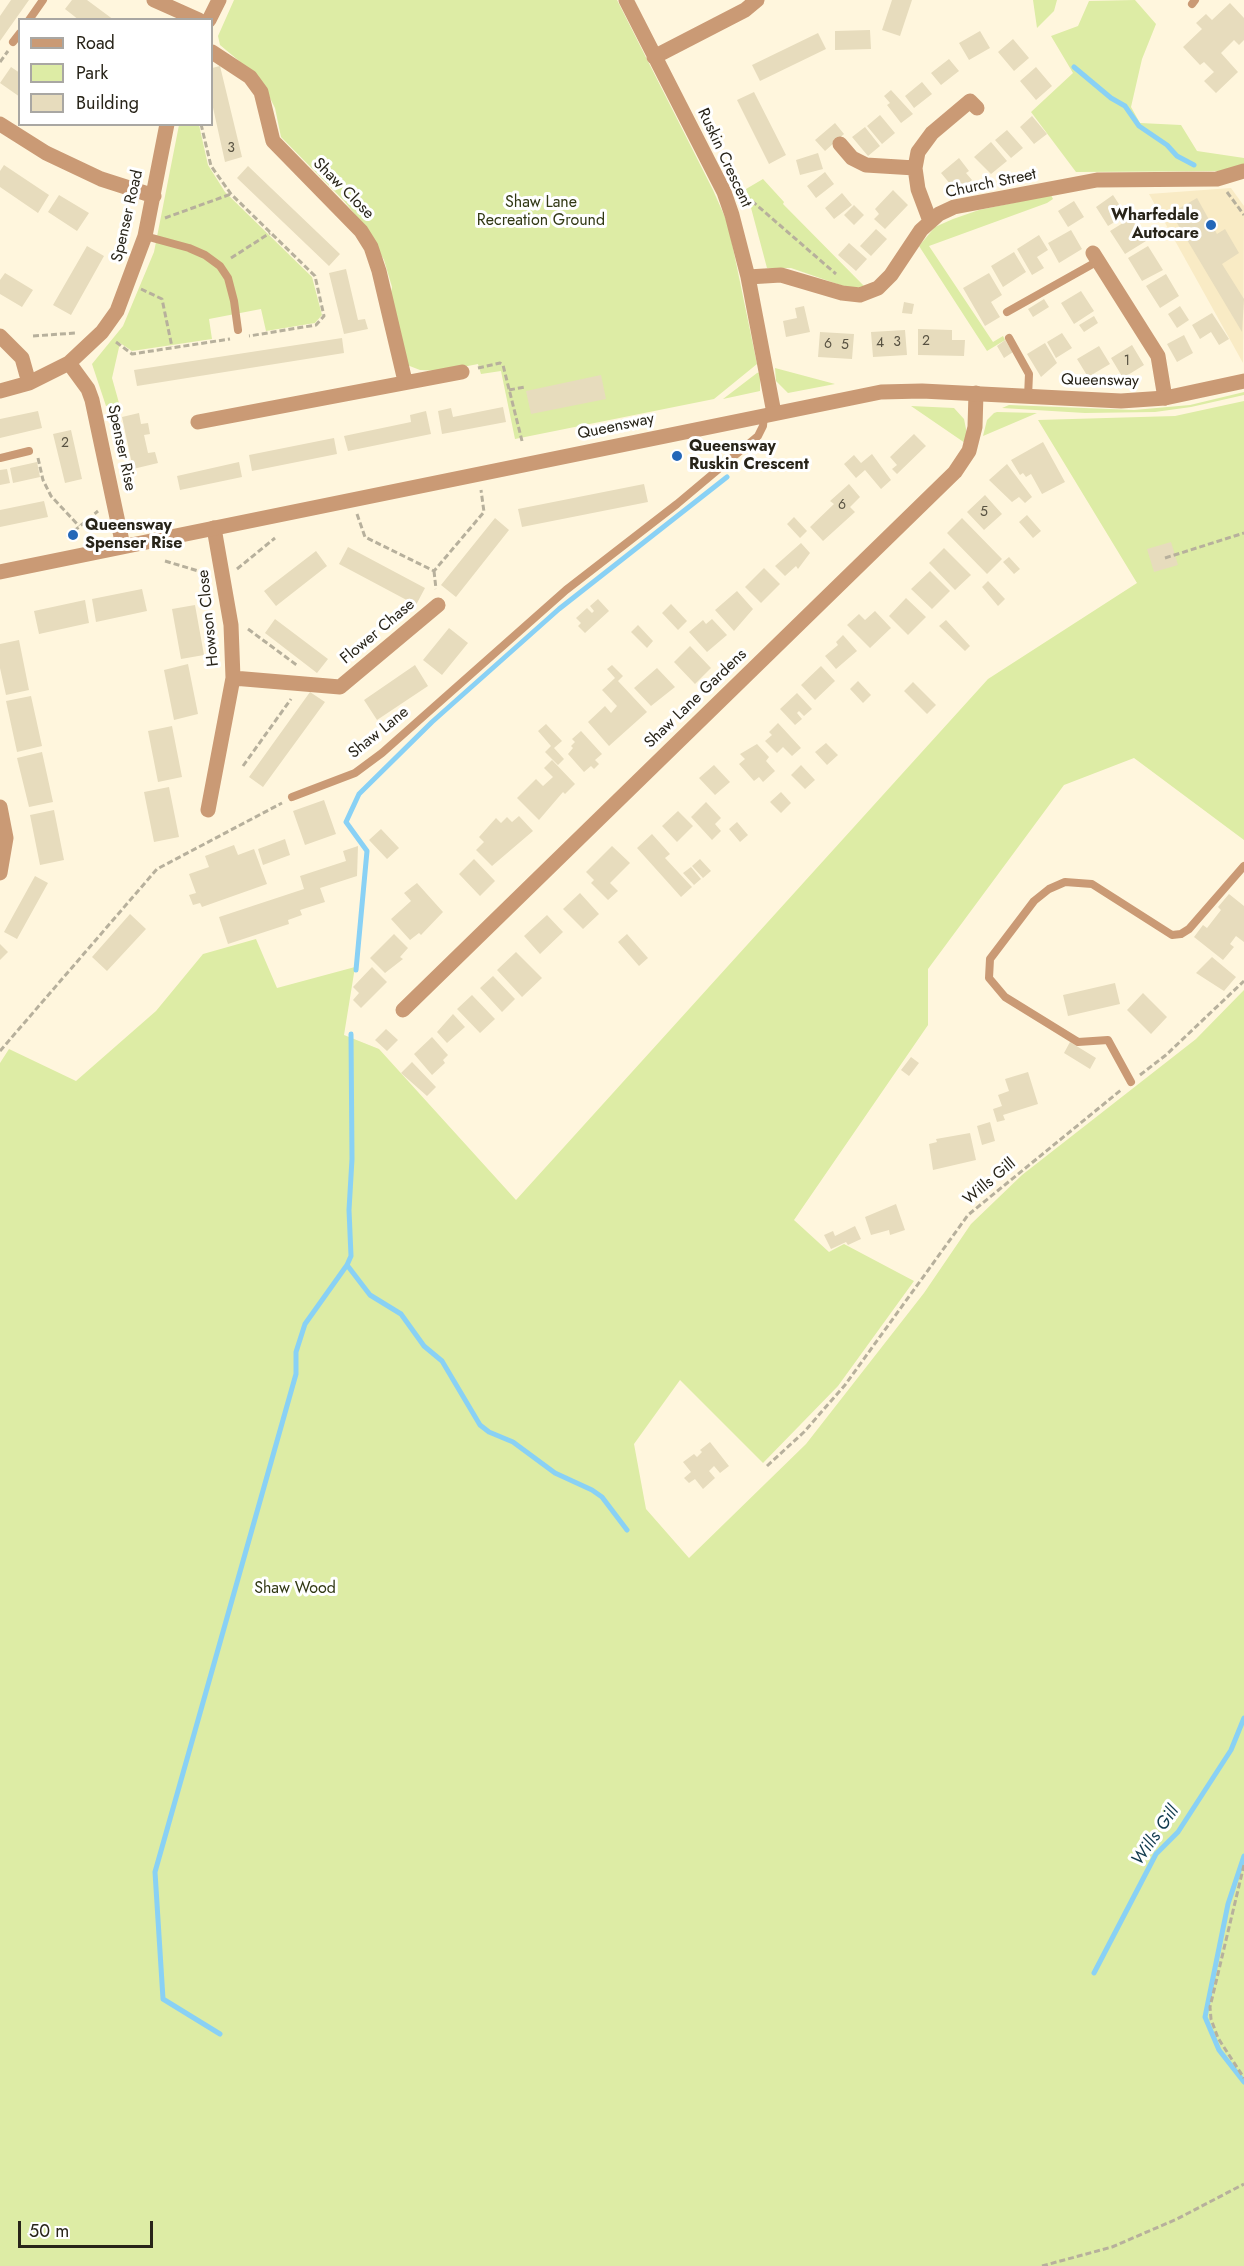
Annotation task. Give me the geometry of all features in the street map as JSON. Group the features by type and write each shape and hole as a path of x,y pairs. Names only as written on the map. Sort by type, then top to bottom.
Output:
{"street":[{"path":"154,0 194,18"},
{"path":"210,18 219,0"},
{"name":"Ruskin Crescent","path":"626,0 724,192 732,215 748,277 769,414"},
{"path":"654,57 745,10 757,0"},
{"name":"Shaw Close","path":"213,53 250,77 261,92 273,141 361,231 371,247 379,271 405,381"},
{"path":"930,222 918,189 915,168 918,152 932,133 970,100 977,108"},
{"path":"0,124 46,153 90,174 154,196"},
{"name":"Spenser Road","path":"0,391 29,383 69,363 102,332 117,311 146,230 167,126"},
{"path":"840,144 852,158 866,165 915,168"},
{"name":"Church Street","path":"860,294 878,288 891,275 921,230 954,207 1097,180 1218,179 1244,171"},
{"path":"1096,257 1158,356 1165,398"},
{"path":"748,277 781,275 842,293 860,294"},
{"path":"0,336 22,358 29,383"},
{"name":"Spenser Rise","path":"69,363 88,389 92,400 123,546"},
{"path":"198,423 405,381 462,372"},
{"name":"Queensway","path":"0,572 353,498 881,392 976,393 1121,400 1165,398 1244,381"},
{"name":"Shaw Lane Gardens","path":"403,1010 955,472 969,451 975,427 976,393"},
{"name":"Howson Close","path":"208,810 233,678 224,573 214,528"},
{"name":"Flower Chase","path":"233,678 340,687 438,605"},
{"path":"0,807 6,838 0,873"}],"lane":[{"path":"30,18 43,0"},
{"path":"13,42 18,36"},
{"path":"146,230 205,255 220,266 228,278 238,330"},
{"path":"1007,312 1096,257"},
{"path":"1009,338 1029,374 1029,397"},
{"name":"Shaw Lane","path":"292,797 355,773 382,753 566,590 677,504 758,436 769,414"},
{"path":"0,458 29,451"},
{"path":"1131,1082 1108,1040 1078,1042 1005,997 989,978 990,958 1034,901 1048,889 1065,882 1092,884 1172,935 1181,934 1189,929 1244,866"}],"path":[{"path":"0,62 8,50"},
{"path":"1218,179 1244,215"},
{"path":"146,230 231,194"},
{"path":"745,195 860,294"},
{"path":"220,266 270,233"},
{"path":"139,288 162,299 172,347"},
{"path":"33,336 79,332"},
{"path":"462,372 500,363 503,365 522,441"},
{"path":"509,390 525,387"},
{"path":"38,458 43,480 51,496 79,526"},
{"path":"353,498 361,531 365,537 434,571 484,512 477,474"},
{"path":"67,537 114,498"},
{"path":"1165,558 1244,533"},
{"path":"234,571 275,538"},
{"path":"165,561 213,575"},
{"path":"229,614 303,671 302,684 243,766"},
{"path":"0,1051 157,869 292,797"},
{"name":"Wills Gill","path":"767,1466 804,1432 845,1385 968,1215 1166,1055 1244,981"},
{"path":"1244,1865 1210,2007 1211,2019 1218,2038 1244,2078"},
{"path":"1042,2266 1112,2247 1177,2219 1244,2184"}],"shaded area":[{"path":"1231,188 1244,206 1243,363 1149,194"}],"green space":[{"name":"Shaw Lane Recreation Ground","path":"234,0 617,0 728,224 757,364 714,399 515,439 501,371 481,374 478,364 442,371 420,370 407,365 390,298 392,287 384,260 366,228 344,201 281,137 275,108 267,92 238,60 220,45 218,36"},
{"path":"1033,0 1057,0 1054,11 1037,28"},
{"path":"1135,0 1156,24 1142,59 1131,107 1140,123 1181,125 1197,151 1244,158 1244,166 1230,171 1076,172 1031,112 1073,73 1051,36 1078,26 1089,1"},
{"path":"179,126 199,126 208,165 225,192 312,277 322,315 315,323 266,331 261,309 209,319 212,339 132,351 120,343 112,378 119,403 106,406 92,364 123,326 154,252"},
{"path":"763,179 784,202 783,204 866,288 846,287 791,268 767,268 746,189"},
{"path":"1051,195 1053,199 1047,203 929,246 993,342 1003,336 1005,340 987,351 919,246 935,227 953,219 979,210"},
{"path":"775,368 835,384 788,393 776,381"},
{"path":"760,372 760,391 723,399 757,373"},
{"path":"1244,392 1244,395 1191,407 1155,412 1085,413 1002,408 1009,405 1134,410 1190,405"},
{"name":"Shaw Wood","path":"1244,401 1244,840 1134,758 1064,785 928,969 928,1025 794,1220 829,1252 844,1244 914,1281 838,1386 763,1463 680,1380 634,1444 646,1509 689,1558 806,1444 924,1293 971,1224 1022,1175 1196,1039 1244,990 1244,2266 0,2266 0,1063 9,1049 76,1081 156,1011 203,954 256,939 277,988 355,967 344,1035 379,1049 516,1200 988,679 1137,583 1038,420 1175,416"},
{"path":"911,406 954,408 964,419 967,434 965,443"},
{"path":"994,413 1037,413 983,436 987,420"}],"building":[{"path":"11,0 29,0 0,41 0,16"},
{"path":"72,0 87,0 111,18 76,18 65,9"},
{"path":"892,0 912,0 900,36 882,30"},
{"path":"1230,3 1244,18 1244,40 1239,45 1234,40 1221,53 1238,72 1216,93 1204,81 1214,72 1204,62 1200,65 1183,47 1202,29 1196,23 1206,14 1212,20"},
{"path":"870,30 871,49 835,50 835,31"},
{"path":"980,31 990,48 969,60 959,43"},
{"path":"818,33 826,49 760,81 752,65"},
{"path":"1013,39 1029,58 1014,71 998,52"},
{"path":"949,59 959,71 941,85 931,73"},
{"path":"220,66 242,157 225,162 213,108 213,68"},
{"path":"11,67 18,72 18,96 0,83"},
{"path":"1036,67 1052,86 1036,100 1020,81"},
{"path":"922,82 932,94 914,108 905,96"},
{"path":"891,90 913,114 901,123 887,105 890,103 884,96"},
{"path":"754,92 786,155 769,164 737,100"},
{"path":"880,115 895,133 882,144 867,126"},
{"path":"1032,116 1047,134 1034,144 1020,127"},
{"path":"835,123 844,134 825,151 815,140"},
{"path":"865,127 880,146 868,156 852,137"},
{"path":"1007,130 1023,148 1011,158 995,140"},
{"path":"991,142 1007,161 991,174 974,157"},
{"path":"818,153 823,169 800,175 796,160"},
{"path":"959,158 969,171 966,173 972,180 963,188 957,181 951,185 941,173"},
{"path":"4,165 49,195 38,213 0,187 0,171"},
{"path":"248,166 340,254 329,266 237,178"},
{"path":"825,172 834,184 816,198 807,186"},
{"path":"893,190 908,205 885,229 874,219 879,214 875,209"},
{"path":"842,193 852,205 834,219 825,208"},
{"path":"59,195 89,213 77,231 48,212"},
{"path":"1113,195 1126,215 1108,226 1096,207"},
{"path":"1197,198 1217,234 1225,229 1239,253 1222,264 1244,299 1242,332 1171,213"},
{"path":"1074,201 1084,217 1068,227 1058,211"},
{"path":"854,205 864,215 854,225 844,215"},
{"path":"1131,218 1146,241 1125,254 1110,231"},
{"path":"876,229 887,239 871,256 860,246"},
{"path":"1071,230 1082,249 1059,263 1048,243"},
{"path":"1039,235 1048,250 1037,257 1044,268 1032,275 1017,249"},
{"path":"849,243 867,259 856,271 838,255"},
{"path":"87,246 104,256 71,315 53,305"},
{"path":"1148,246 1163,270 1142,281 1128,258"},
{"path":"1014,252 1026,272 1003,287 991,266"},
{"path":"346,269 358,320 365,319 368,329 344,334 329,273"},
{"path":"5,273 33,290 22,307 0,294 0,280"},
{"path":"989,273 1002,295 991,302 1000,317 985,326 963,288"},
{"path":"1166,274 1179,296 1160,308 1146,286"},
{"path":"1081,291 1094,311 1074,324 1061,303"},
{"path":"1044,299 1049,307 1033,317 1028,309"},
{"path":"904,302 914,304 912,314 902,313"},
{"path":"804,306 810,332 786,337 783,321 797,318 795,308"},
{"path":"1180,306 1189,320 1177,328 1168,314"},
{"path":"1212,313 1229,339 1219,345 1211,332 1200,339 1192,325"},
{"path":"1094,316 1098,323 1084,332 1079,325"},
{"path":"918,329 952,330 952,340 965,340 964,356 918,355"},
{"path":"905,330 907,355 873,357 871,332"},
{"path":"820,332 854,334 852,359 818,357"},
{"path":"1062,333 1072,348 1056,358 1047,342"},
{"path":"1184,335 1193,353 1177,362 1167,344"},
{"path":"342,338 344,353 137,386 134,370"},
{"path":"1005,340 1013,352 1004,358 997,346"},
{"path":"1045,343 1057,363 1041,377 1027,354"},
{"path":"1132,345 1144,365 1123,378 1111,358"},
{"path":"1099,346 1110,364 1088,377 1077,359"},
{"path":"601,375 606,399 531,414 526,391"},
{"path":"503,407 506,422 442,434 438,411 451,408 453,417"},
{"path":"38,411 42,428 0,438 0,419"},
{"path":"426,411 431,434 348,451 344,436 411,422 410,415"},
{"path":"139,413 141,424 148,423 150,434 144,435 148,453 155,452 158,463 133,469 122,417"},
{"path":"71,430 82,479 65,483 53,434"},
{"path":"914,434 926,446 897,474 892,469 897,465 890,457"},
{"path":"334,438 337,454 252,471 249,455"},
{"path":"1043,442 1065,482 1042,494 1031,474 1026,477 1023,473 1020,475 1011,460"},
{"path":"872,454 891,480 881,489 865,470 856,478 844,464 854,455 861,463"},
{"path":"37,462 40,477 13,483 10,468"},
{"path":"239,462 242,477 180,490 177,476"},
{"path":"1007,464 1032,497 1025,503 1019,497 1012,502 989,480"},
{"path":"7,469 10,483 0,485 0,470"},
{"path":"644,484 648,502 522,527 518,509"},
{"path":"849,484 860,497 850,507 855,512 823,541 810,527 834,504 830,501"},
{"path":"985,495 1002,514 984,530 967,512"},
{"path":"44,501 48,517 0,527 0,510"},
{"path":"1027,515 1041,531 1033,538 1019,522"},
{"path":"794,517 807,531 800,538 787,524"},
{"path":"495,518 509,530 456,597 441,585"},
{"path":"962,518 1002,559 987,574 947,533"},
{"path":"1171,542 1178,565 1154,572 1147,549"},
{"path":"801,543 810,553 798,569 796,566 785,576 775,566"},
{"path":"348,547 425,588 416,605 339,564"},
{"path":"944,548 971,575 955,590 929,563"},
{"path":"316,551 327,566 276,606 264,591"},
{"path":"1009,557 1020,569 1014,574 1003,562"},
{"path":"764,568 780,584 761,603 745,587"},
{"path":"930,571 950,591 932,609 911,589"},
{"path":"988,581 1005,599 998,606 982,587"},
{"path":"142,589 147,611 96,622 92,599"},
{"path":"737,591 753,609 734,631 715,610"},
{"path":"906,598 926,617 908,635 889,616"},
{"path":"598,599 609,611 585,633 578,626 581,623 576,618 587,608 592,613 594,611 590,606"},
{"path":"85,600 89,623 39,634 34,611"},
{"path":"671,604 687,621 678,630 662,613"},
{"path":"195,605 204,655 181,659 172,609"},
{"path":"875,611 891,628 870,648 847,625 859,614 865,620"},
{"path":"275,619 328,659 317,673 265,633"},
{"path":"712,619 727,635 707,652 689,632 703,620 706,624"},
{"path":"946,620 970,646 965,651 939,626"},
{"path":"638,625 653,641 647,648 631,632"},
{"path":"449,628 468,643 442,675 423,660"},
{"path":"843,635 857,651 836,669 825,656 838,645 836,642"},
{"path":"19,640 29,690 6,695 0,668 0,644"},
{"path":"690,646 711,668 695,684 674,662"},
{"path":"188,664 198,714 174,720 164,670"},
{"path":"415,665 428,686 377,720 364,700"},
{"path":"612,665 623,676 618,681 647,712 609,746 588,722 605,706 611,713 617,706 602,690 615,678 607,669"},
{"path":"821,666 835,681 815,700 801,685"},
{"path":"657,668 675,687 651,706 634,688"},
{"path":"858,681 871,695 863,703 850,689"},
{"path":"913,682 936,705 927,714 904,691"},
{"path":"310,692 325,702 263,787 249,777"},
{"path":"797,693 812,709 804,716 799,711 797,713 802,719 795,725 780,709"},
{"path":"31,696 42,746 17,752 6,701"},
{"path":"778,723 801,748 792,756 783,747 777,753 765,741 772,735 769,732"},
{"path":"546,724 562,741 554,748 564,759 558,765 545,752 551,746 538,731"},
{"path":"172,726 182,777 158,782 148,731"},
{"path":"581,731 602,754 595,760 599,764 594,769 591,766 584,772 568,754 575,742 572,739"},
{"path":"826,743 838,755 827,765 815,752"},
{"path":"757,744 769,757 766,761 775,771 763,782 759,777 754,781 739,764 745,759 740,754"},
{"path":"42,752 53,802 29,807 17,758"},
{"path":"552,760 575,784 565,794 563,792 539,820 517,798 536,779 543,786 553,777 544,768"},
{"path":"714,765 730,782 715,795 699,778"},
{"path":"801,765 815,780 805,789 791,775"},
{"path":"169,787 179,837 154,842 144,792"},
{"path":"781,792 791,803 781,813 770,802"},
{"path":"324,800 336,834 305,845 293,811"},
{"path":"706,802 721,818 715,824 721,831 712,840 691,817"},
{"path":"54,810 64,860 40,865 30,815"},
{"path":"678,811 693,826 677,842 662,826"},
{"path":"519,816 533,831 492,866 476,850 484,842 479,837 496,818 501,823 507,817 512,822"},
{"path":"737,822 748,835 740,842 729,829"},
{"path":"381,829 399,848 387,859 369,840"},
{"path":"652,834 670,854 665,858 692,887 681,897 637,848"},
{"path":"285,839 290,855 263,865 258,849"},
{"path":"234,845 238,855 254,849 267,884 202,907 200,903 193,905 189,895 196,893 189,874 209,867 205,856"},
{"path":"358,846 357,876 320,888 325,902 300,910 302,915 288,920 289,924 228,944 219,917 304,889 300,876 346,861 343,851"},
{"path":"612,846 630,863 610,883 618,891 608,900 591,883 594,880 586,872"},
{"path":"474,859 495,881 480,896 459,874"},
{"path":"700,859 711,871 703,878 692,866"},
{"path":"691,867 701,879 694,885 683,873"},
{"path":"35,876 48,883 17,939 4,932"},
{"path":"417,883 443,912 421,935 419,933 410,940 391,919 411,901 404,893"},
{"path":"580,893 599,914 583,929 563,909"},
{"path":"1229,894 1244,906 1244,942 1236,936 1230,944 1234,947 1223,960 1194,937 1203,925 1207,928 1221,910 1218,907"},
{"path":"130,914 146,929 107,971 92,957"},
{"path":"547,915 563,932 540,954 524,936"},
{"path":"394,934 408,948 400,957 403,959 385,973 370,958"},
{"path":"627,934 648,958 639,966 618,942"},
{"path":"0,944 8,952 0,960"},
{"path":"516,952 542,978 522,997 497,970"},
{"path":"1212,957 1236,977 1224,991 1196,973"},
{"path":"372,967 387,982 361,1008 353,1000 359,993 353,987"},
{"path":"493,976 515,999 502,1012 480,988"},
{"path":"1115,983 1120,1004 1068,1016 1063,995"},
{"path":"1143,993 1167,1017 1151,1034 1127,1010"},
{"path":"472,995 495,1019 480,1033 457,1009"},
{"path":"453,1014 465,1027 447,1043 437,1032"},
{"path":"386,1029 398,1040 387,1051 375,1040"},
{"path":"432,1037 448,1055 443,1060 445,1063 432,1075 414,1054"},
{"path":"1070,1042 1096,1058 1090,1069 1064,1053"},
{"path":"911,1057 919,1063 909,1076 901,1070"},
{"path":"412,1062 436,1087 427,1096 401,1073"},
{"path":"1028,1072 1038,1104 1003,1115 1005,1120 997,1122 993,1109 1002,1106 998,1095 1009,1091 1005,1079"},
{"path":"990,1122 995,1141 982,1145 977,1126"},
{"path":"970,1133 976,1160 933,1170 929,1144 937,1142 936,1139"},
{"path":"896,1204 905,1230 890,1235 889,1230 871,1235 865,1217"},
{"path":"855,1226 861,1239 848,1245 846,1242 831,1249 824,1235 833,1231 835,1236"},
{"path":"710,1442 729,1466 720,1473 714,1466 709,1471 715,1478 703,1489 695,1479 689,1483 684,1478 691,1472 683,1462 694,1454 697,1457 702,1452 700,1450"}],"waterway":[{"path":"1074,67 1111,98 1125,106 1139,126 1167,145 1177,156 1194,165"},
{"path":"356,970 367,851 346,822 359,794 432,722 559,609 727,477"},
{"path":"351,1034 352,1159 349,1210 351,1256 347,1265 370,1295 401,1314 424,1346 442,1361 480,1425 489,1432 513,1442 555,1473 602,1497 627,1530"},
{"path":"220,2034 163,1999 155,1872 296,1374 296,1352 305,1324 347,1265"},
{"name":"Wills Gill","path":"1094,1973 1156,1854 1178,1832 1231,1750 1244,1718"},
{"name":"Wills Gill","path":"1244,1856 1228,1904 1205,2017 1219,2050 1244,2082"}],"place":[{"name":"Wharfedale Autocare","path":"1211,225"},
{"name":"Queensway Ruskin Crescent","path":"677,456"},
{"name":"Queensway Spenser Rise","path":"73,535"}]}
